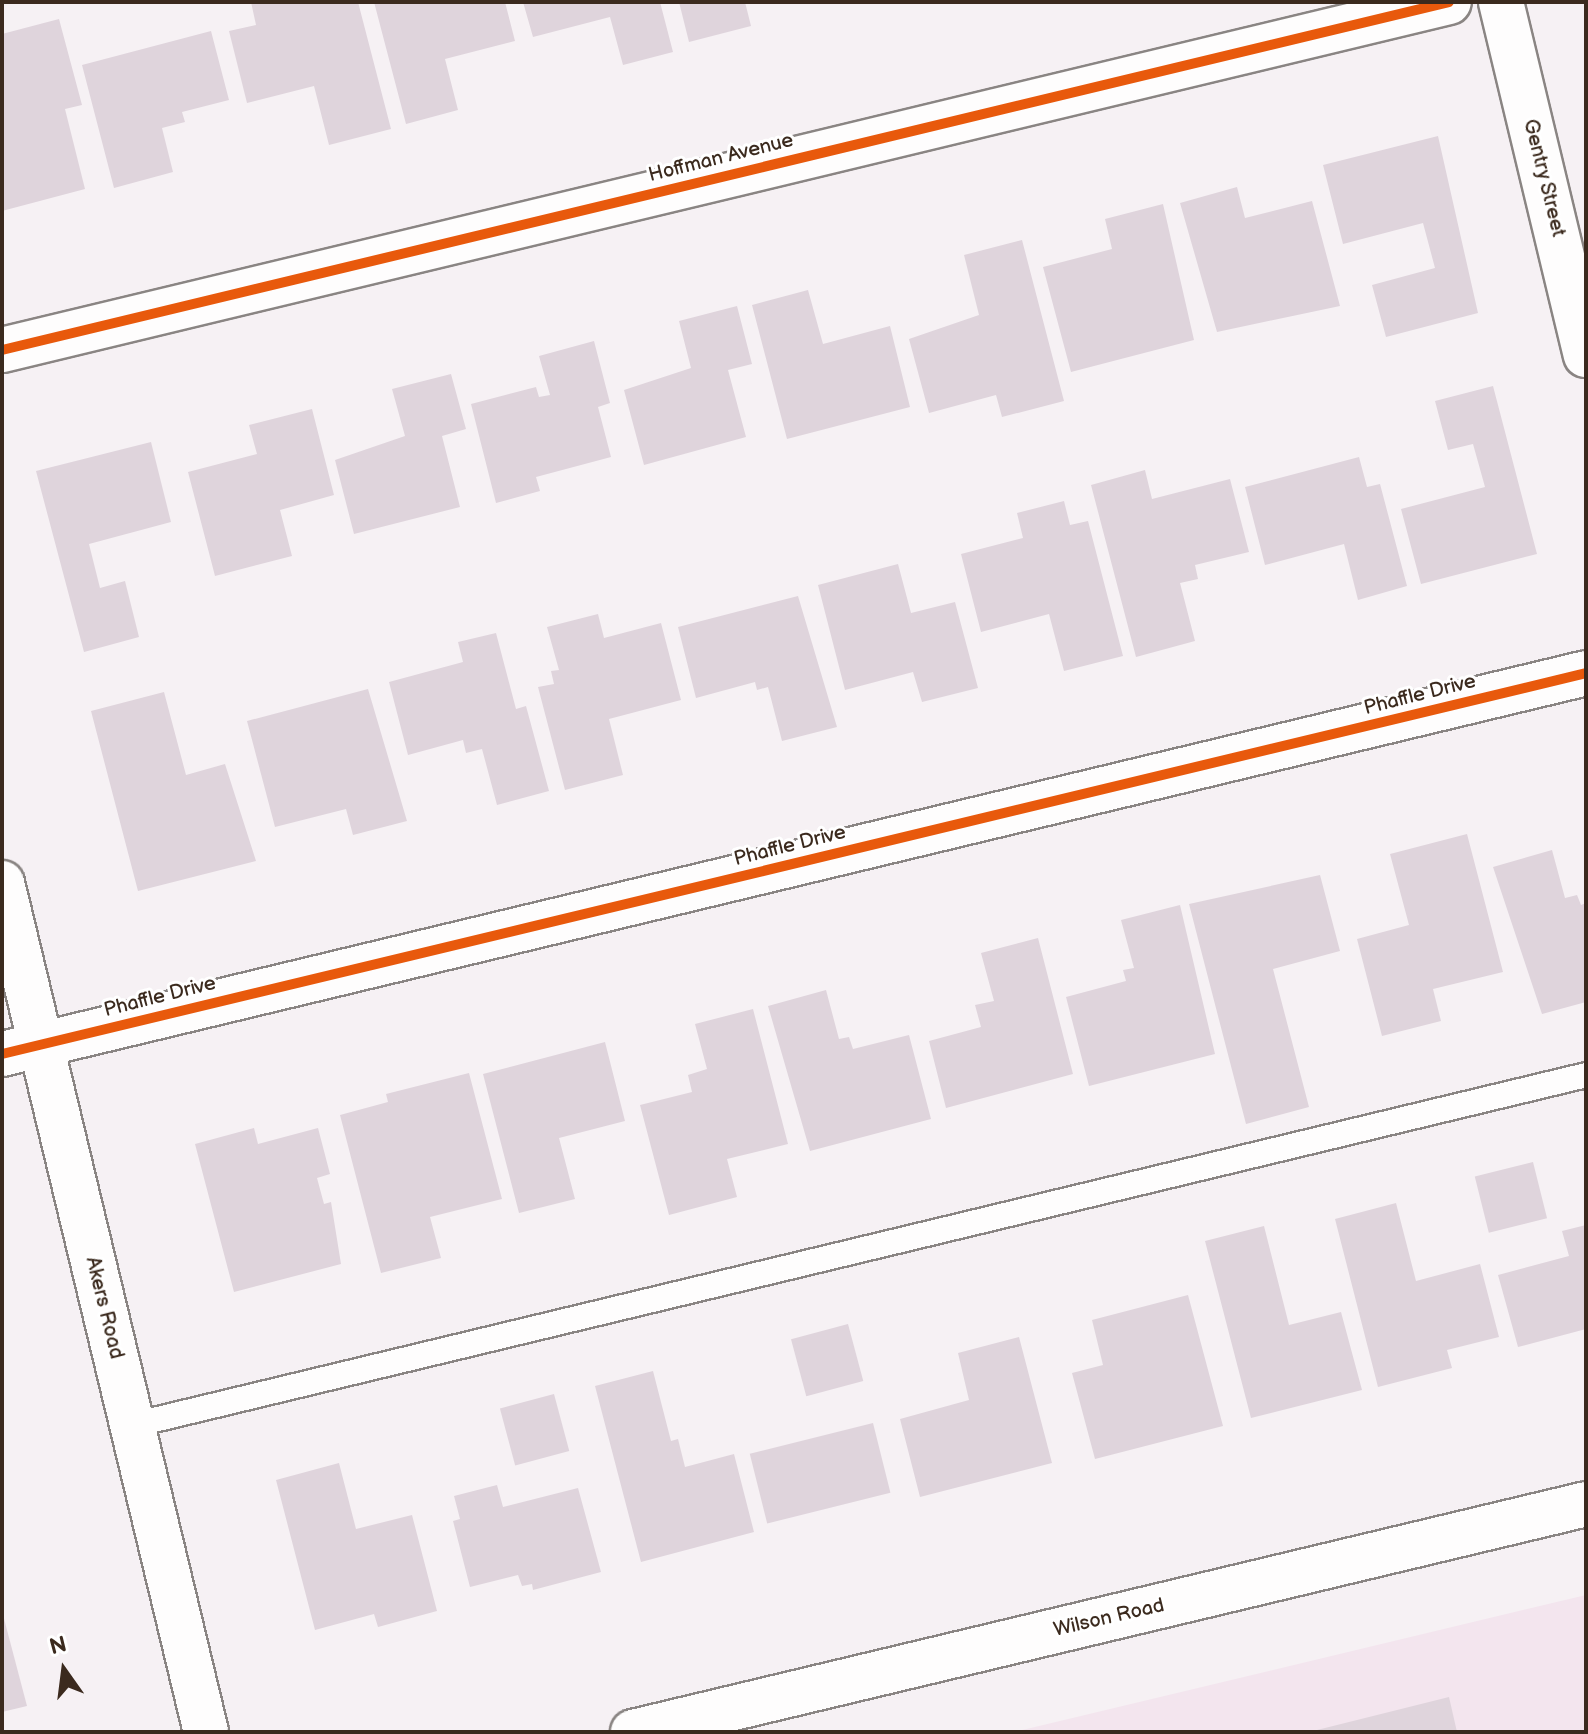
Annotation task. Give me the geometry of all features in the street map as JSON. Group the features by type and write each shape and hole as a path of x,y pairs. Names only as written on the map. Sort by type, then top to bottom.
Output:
{"street":[{"name":"Hoffman Avenue","path":"2,350 1449,2"},
{"name":"Gentry Street","path":"1501,2 1586,355"},
{"name":"Phaffle Drive","path":"21,1049 1586,673"},
{"name":"Akers Road","path":"2,883 21,1049 133,1425 206,1732"},
{"name":"Wilson Road","path":"636,1732 1585,1509"}],"lane":[{"path":"133,1425 1586,1075"}],"shaded area":[{"path":"1586,1595 1586,1732 1014,1732"}],"building":[{"path":"251,2 358,2 391,129 329,145 314,86 247,103 229,31 256,25"},
{"path":"374,2 505,2 515,41 445,59 458,110 406,124"},
{"path":"523,2 660,2 673,52 623,65 610,17 533,37"},
{"path":"679,2 745,2 751,26 689,42"},
{"path":"59,19 82,105 65,109 85,189 2,211 2,34"},
{"path":"211,31 229,100 182,112 185,122 162,128 173,172 114,188 82,65"},
{"path":"1438,136 1478,313 1386,337 1372,285 1435,268 1423,223 1343,244 1323,165"},
{"path":"1237,187 1245,218 1312,201 1340,306 1217,332 1180,203"},
{"path":"1163,204 1194,340 1071,372 1043,267 1112,249 1105,219"},
{"path":"1022,240 1064,401 1002,417 996,395 929,413 909,339 979,315 964,255"},
{"path":"808,290 823,344 890,326 910,407 787,439 752,305"},
{"path":"737,306 752,364 728,370 746,437 644,465 624,390 691,368 679,321"},
{"path":"594,341 610,403 598,407 611,457 536,477 540,491 496,503 471,404 536,387 539,397 550,395 539,356"},
{"path":"451,374 466,429 442,436 460,507 354,534 335,460 405,436 392,389"},
{"path":"1493,386 1537,554 1421,584 1401,509 1485,487 1473,444 1448,450 1435,401"},
{"path":"312,409 334,495 280,510 292,556 215,576 188,472 257,454 249,425"},
{"path":"151,442 171,522 89,544 100,588 125,581 139,637 84,652 36,471"},
{"path":"1359,457 1367,487 1380,484 1407,586 1358,600 1344,544 1265,565 1245,487"},
{"path":"1145,470 1152,499 1230,479 1249,552 1195,565 1198,579 1180,583 1195,641 1136,657 1091,485"},
{"path":"1064,501 1070,525 1088,521 1123,656 1064,671 1049,614 981,632 961,554 1023,538 1017,513"},
{"path":"898,564 911,613 955,602 978,688 922,702 913,672 845,690 818,585"},
{"path":"798,596 837,727 782,741 768,687 757,690 755,682 696,698 678,627"},
{"path":"598,614 604,638 661,623 681,700 609,719 623,775 565,790 538,687 554,684 551,671 559,670 547,627"},
{"path":"496,633 516,709 526,706 549,791 497,805 482,749 466,753 463,740 408,755 389,682 463,662 458,642"},
{"path":"368,689 407,821 353,835 346,809 275,827 247,721"},
{"path":"164,692 186,775 225,764 256,861 138,891 91,711"},
{"path":"1467,834 1503,972 1433,989 1441,1021 1382,1036 1357,939 1409,925 1390,854"},
{"path":"1552,850 1565,898 1577,895 1581,905 1586,903 1586,1002 1542,1014 1493,867"},
{"path":"1320,875 1340,951 1273,969 1309,1107 1246,1124 1189,904"},
{"path":"1180,905 1215,1054 1089,1086 1066,997 1126,981 1123,970 1134,968 1121,920"},
{"path":"1038,938 1073,1074 946,1108 929,1041 981,1027 975,1005 994,1001 981,953"},
{"path":"826,990 839,1039 849,1037 853,1049 909,1035 931,1119 810,1151 768,1006"},
{"path":"753,1009 788,1144 727,1159 737,1197 669,1215 640,1105 692,1092 688,1075 707,1069 695,1024"},
{"path":"605,1042 625,1121 559,1138 575,1199 519,1213 483,1074"},
{"path":"469,1073 502,1199 430,1217 441,1258 381,1273 340,1115 388,1102 386,1094"},
{"path":"254,1128 258,1144 318,1128 330,1174 317,1178 324,1204 331,1202 341,1264 234,1292 195,1144"},
{"path":"1533,1162 1547,1218 1489,1233 1475,1177"},
{"path":"1396,1203 1416,1281 1480,1264 1499,1337 1447,1350 1452,1368 1378,1387 1335,1219"},
{"path":"1586,1225 1586,1329 1518,1347 1498,1275 1569,1256 1562,1231"},
{"path":"1264,1226 1289,1325 1341,1312 1362,1390 1251,1418 1205,1241"},
{"path":"1188,1295 1223,1426 1095,1459 1072,1373 1103,1365 1092,1320"},
{"path":"848,1324 863,1381 806,1396 791,1339"},
{"path":"1019,1337 1052,1463 920,1497 900,1419 969,1400 958,1353"},
{"path":"653,1371 671,1441 678,1439 685,1467 734,1454 754,1532 641,1562 595,1386"},
{"path":"554,1394 569,1451 515,1465 500,1408"},
{"path":"873,1423 890,1493 767,1524 750,1454"},
{"path":"339,1463 356,1529 412,1515 437,1611 378,1627 374,1614 315,1630 276,1480"},
{"path":"497,1485 503,1507 578,1488 601,1572 533,1590 532,1584 522,1586 518,1575 470,1587 453,1521 460,1519 454,1496"},
{"path":"2,1611 27,1706 2,1712"},
{"path":"1449,1697 1457,1732 1313,1732 1313,1731"}],"cycle path":[{"path":"2,350 1449,2"},
{"path":"2,1054 1586,673"}]}
